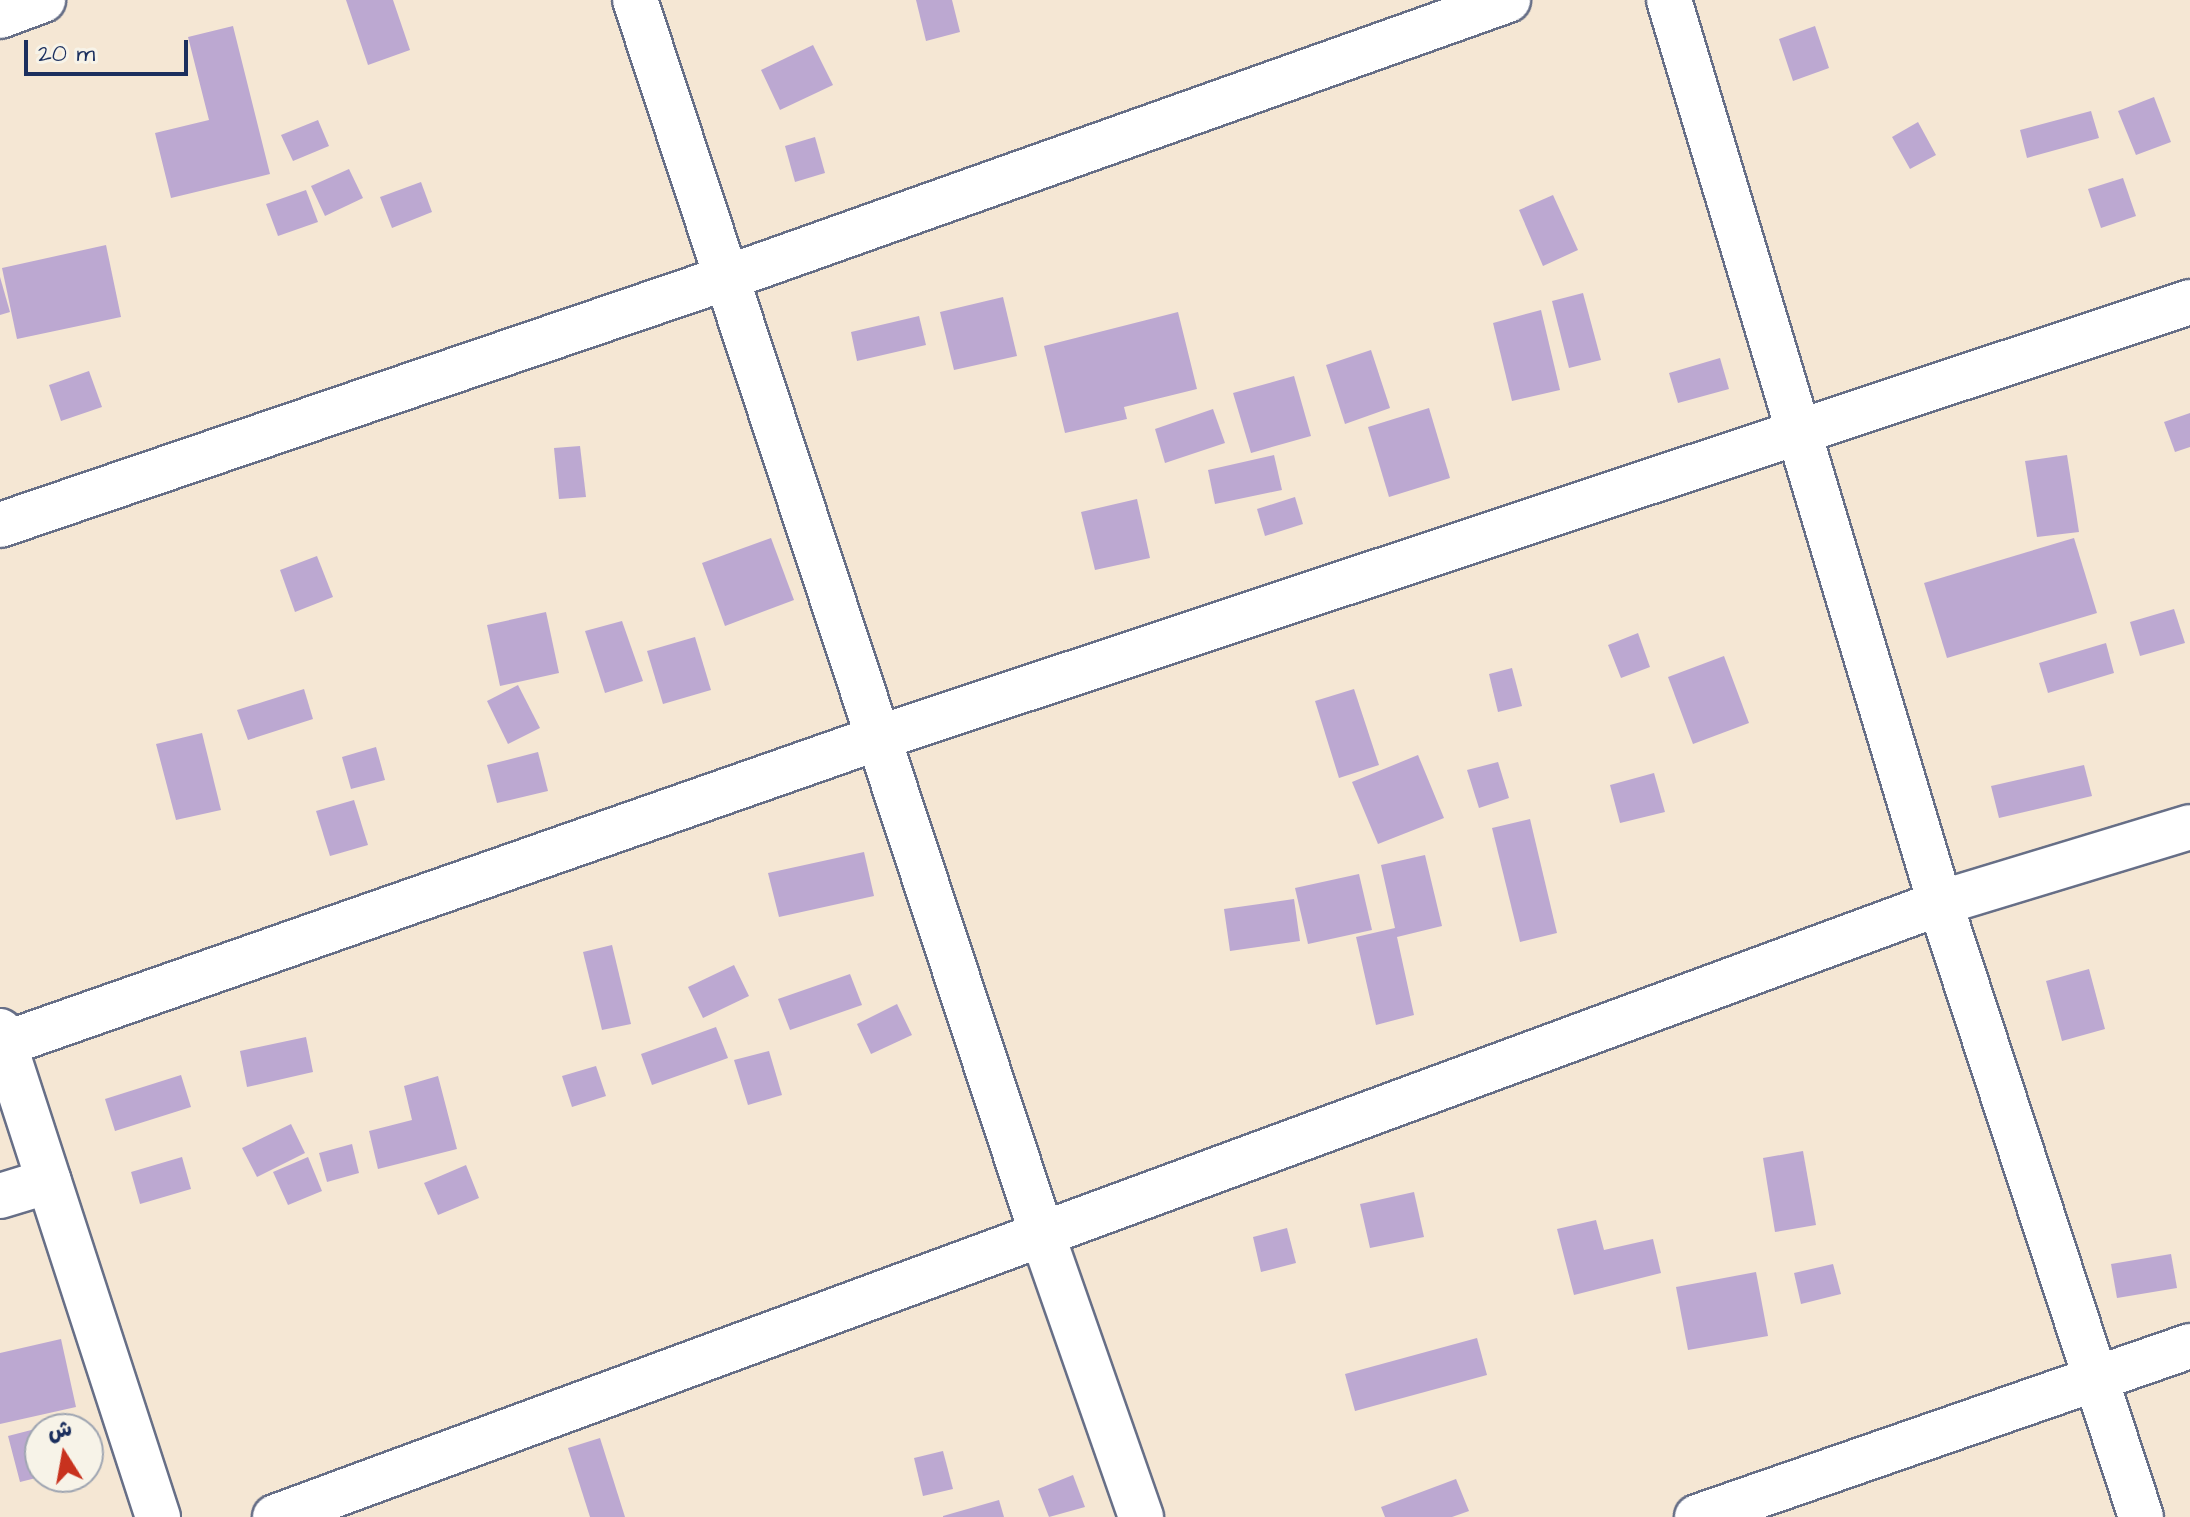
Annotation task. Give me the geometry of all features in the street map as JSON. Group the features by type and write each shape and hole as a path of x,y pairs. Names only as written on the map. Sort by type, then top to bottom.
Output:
{"street":[{"path":"0,16 43,0"},
{"path":"635,0 1042,1234 1141,1517"},
{"path":"0,525 726,278 1508,0"},
{"path":"1669,0 1940,903 2093,1380 2141,1517"},
{"path":"158,1517 2,1037 878,738 1799,435 2190,302"},
{"path":"275,1517 1940,903 2190,827"},
{"path":"0,1196 49,1181"},
{"path":"1697,1517 2190,1346"}],"building":[{"path":"346,0 393,0 410,50 368,65"},
{"path":"916,0 952,0 960,32 926,41"},
{"path":"233,26 270,174 171,198 155,133 209,120 188,37"},
{"path":"1815,26 1829,68 1793,81 1779,39"},
{"path":"813,45 833,85 780,110 761,70"},
{"path":"2154,97 2171,142 2136,155 2118,111"},
{"path":"2091,111 2099,138 2027,158 2020,130"},
{"path":"318,120 329,146 293,161 281,135"},
{"path":"1918,122 1936,155 1910,169 1892,137"},
{"path":"815,137 825,173 795,182 785,146"},
{"path":"349,169 363,198 325,216 311,186"},
{"path":"2123,178 2136,216 2101,228 2088,189"},
{"path":"421,182 432,212 392,228 380,197"},
{"path":"306,190 318,222 278,236 266,204"},
{"path":"1553,195 1578,250 1543,266 1519,210"},
{"path":"106,245 121,317 17,339 2,268"},
{"path":"0,277 10,312 0,315"},
{"path":"1583,293 1601,360 1569,368 1552,301"},
{"path":"1003,297 1017,356 954,370 940,312"},
{"path":"1541,310 1560,390 1512,401 1493,323"},
{"path":"1178,312 1197,389 1124,407 1127,419 1065,433 1044,346"},
{"path":"919,316 926,345 857,361 851,332"},
{"path":"1371,350 1390,408 1345,424 1326,365"},
{"path":"1720,358 1729,389 1678,403 1669,373"},
{"path":"89,371 102,407 61,421 49,385"},
{"path":"1294,376 1311,436 1251,453 1233,393"},
{"path":"1429,408 1450,478 1389,497 1368,427"},
{"path":"1213,409 1225,443 1165,463 1155,429"},
{"path":"2190,413 2190,447 2175,452 2164,422"},
{"path":"580,446 586,497 559,499 554,448"},
{"path":"1274,455 1282,490 1215,504 1208,470"},
{"path":"2067,455 2079,532 2037,537 2025,461"},
{"path":"1295,497 1303,524 1265,536 1257,509"},
{"path":"1137,499 1150,558 1095,570 1081,512"},
{"path":"771,538 794,600 725,626 702,563"},
{"path":"2074,538 2097,613 1947,658 1924,583"},
{"path":"317,556 333,597 295,612 280,570"},
{"path":"2174,609 2185,643 2140,656 2130,622"},
{"path":"546,612 559,673 500,686 487,625"},
{"path":"622,621 643,681 605,693 585,631"},
{"path":"1638,633 1650,667 1621,678 1608,645"},
{"path":"695,637 711,690 663,704 647,651"},
{"path":"2106,643 2114,673 2048,693 2039,663"},
{"path":"1724,656 1749,723 1693,744 1668,677"},
{"path":"1512,668 1522,706 1498,712 1489,674"},
{"path":"518,685 540,728 508,744 487,701"},
{"path":"304,689 313,719 248,740 237,710"},
{"path":"1354,689 1379,765 1339,778 1315,701"},
{"path":"202,733 221,810 176,820 156,744"},
{"path":"376,747 385,780 351,789 342,757"},
{"path":"538,752 548,791 497,803 487,765"},
{"path":"1418,755 1444,818 1378,844 1352,782"},
{"path":"1498,762 1509,798 1479,808 1467,770"},
{"path":"2084,765 2092,796 1999,818 1991,786"},
{"path":"1654,773 1665,812 1620,823 1610,785"},
{"path":"354,800 368,845 330,856 316,811"},
{"path":"1530,819 1557,933 1520,942 1492,828"},
{"path":"864,852 874,896 779,917 768,873"},
{"path":"1425,855 1442,926 1397,937 1414,1015 1376,1025 1356,937 1395,928 1381,865"},
{"path":"1359,874 1372,930 1308,944 1295,888"},
{"path":"1294,899 1300,941 1230,951 1224,909"},
{"path":"612,945 631,1024 602,1030 583,952"},
{"path":"734,965 749,996 703,1018 688,987"},
{"path":"2089,969 2105,1029 2062,1041 2046,981"},
{"path":"850,974 862,1005 790,1030 778,999"},
{"path":"897,1004 912,1035 871,1054 857,1024"},
{"path":"716,1027 728,1058 652,1085 641,1054"},
{"path":"306,1037 313,1072 247,1087 240,1051"},
{"path":"769,1051 782,1095 748,1105 734,1060"},
{"path":"596,1066 606,1096 572,1107 562,1076"},
{"path":"181,1075 191,1107 115,1131 105,1099"},
{"path":"438,1076 457,1149 378,1169 369,1131 412,1120 404,1086"},
{"path":"291,1124 305,1153 257,1177 242,1148"},
{"path":"352,1144 359,1173 327,1182 319,1153"},
{"path":"1803,1151 1816,1225 1775,1232 1763,1158"},
{"path":"182,1157 191,1189 140,1204 131,1172"},
{"path":"308,1157 322,1191 288,1205 273,1172"},
{"path":"466,1165 479,1198 438,1215 424,1183"},
{"path":"1414,1192 1424,1237 1370,1248 1360,1204"},
{"path":"1596,1220 1604,1250 1653,1239 1661,1273 1574,1295 1557,1229"},
{"path":"1287,1228 1296,1263 1261,1272 1253,1237"},
{"path":"2171,1254 2177,1288 2117,1298 2111,1264"},
{"path":"1833,1264 1841,1294 1801,1304 1794,1273"},
{"path":"1756,1272 1768,1336 1688,1350 1676,1287"},
{"path":"1477,1338 1487,1375 1355,1411 1345,1374"},
{"path":"61,1339 76,1407 49,1413 24,1413 24,1419 0,1424 0,1353"},
{"path":"24,1432 24,1481 20,1482 8,1436"},
{"path":"600,1438 625,1517 590,1517 568,1448"},
{"path":"943,1451 953,1489 923,1496 914,1458"},
{"path":"1073,1475 1085,1507 1049,1517 1038,1489"},
{"path":"1456,1479 1469,1511 1452,1517 1385,1517 1381,1507"},
{"path":"999,1500 1004,1517 943,1517 943,1516"}]}
